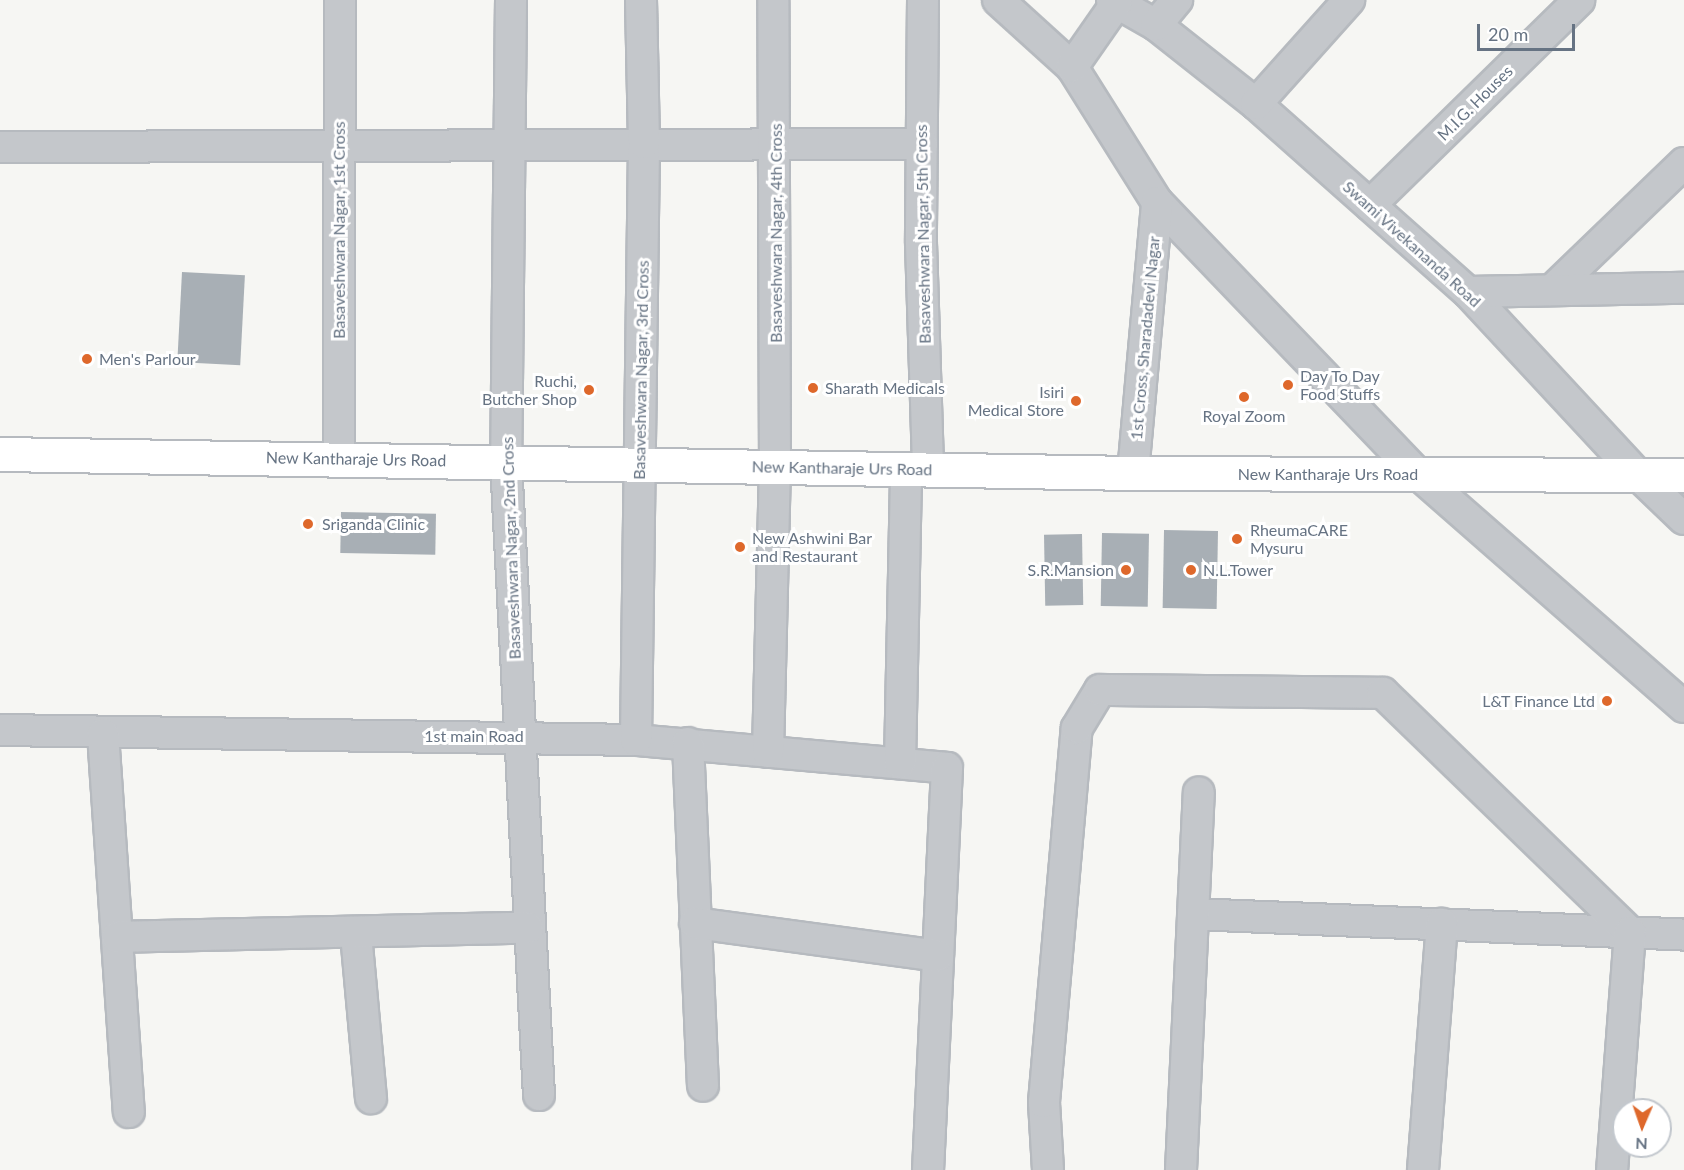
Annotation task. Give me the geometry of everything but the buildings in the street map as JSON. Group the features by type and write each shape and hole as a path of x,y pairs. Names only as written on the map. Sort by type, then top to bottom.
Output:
{"main road":[{"name":"New Kantharaje Urs Road","path":"0,454 1133,473 1684,475"}],"street":[{"name":"Basaveshwara Nagar, 1st Cross","path":"339,459 340,0"},
{"name":"Basaveshwara Nagar, 2nd Cross","path":"511,0 506,462 528,928 539,1095"},
{"name":"Basaveshwara Nagar, 3rd Cross","path":"636,740 644,142 641,0"},
{"name":"Basaveshwara Nagar, 4th Cross","path":"768,752 775,467 776,142 773,0"},
{"name":"Basaveshwara Nagar, 5th Cross","path":"900,763 917,469 923,0"},
{"path":"998,0 1072,67 1157,202 1419,475 1684,707"},
{"path":"1156,25 1177,0"},
{"path":"1256,104 1349,0"},
{"name":"M.I.G. Houses","path":"1370,205 1579,0"},
{"path":"1072,67 1114,2"},
{"name":"Swami Vivekananda Road","path":"1114,2 1156,25 1256,104 1468,292 1639,476 1684,519"},
{"path":"0,147 644,142 922,144"},
{"path":"1552,290 1684,163"},
{"name":"1st Cross, Sharadadevi Nagar","path":"1133,473 1157,202"},
{"path":"1468,292 1684,288"},
{"path":"1047,1170 1044,1102 1077,728 1100,690 1383,693 1630,932"},
{"name":"1st main Road","path":"0,730 103,734 519,736 636,740 946,768 938,956"},
{"path":"103,734 129,1112"},
{"path":"688,743 703,1086"},
{"path":"1181,1170 1199,792"},
{"path":"1193,914 1684,935"},
{"path":"695,923 938,956 928,1170"},
{"path":"1423,1170 1442,924"},
{"path":"117,937 356,934 528,928"},
{"path":"1612,1170 1630,932"},
{"path":"356,934 371,1098"}],"place":[{"name":"Men's Parlour","path":"87,359"},
{"name":"Day To Day Food Stuffs","path":"1288,385"},
{"name":"Sharath Medicals","path":"813,388"},
{"name":"Ruchi, Butcher Shop","path":"589,390"},
{"name":"Royal Zoom","path":"1244,397"},
{"name":"Isiri Medical Store","path":"1076,401"},
{"name":"Sriganda Clinic","path":"308,524"},
{"name":"RheumaCARE Mysuru","path":"1237,539"},
{"name":"New Ashwini Bar and Restaurant","path":"740,547"},
{"name":"S.R.Mansion","path":"1126,570"},
{"name":"N.L.Tower","path":"1191,570"},
{"name":"L&T Finance Ltd","path":"1607,701"}]}
